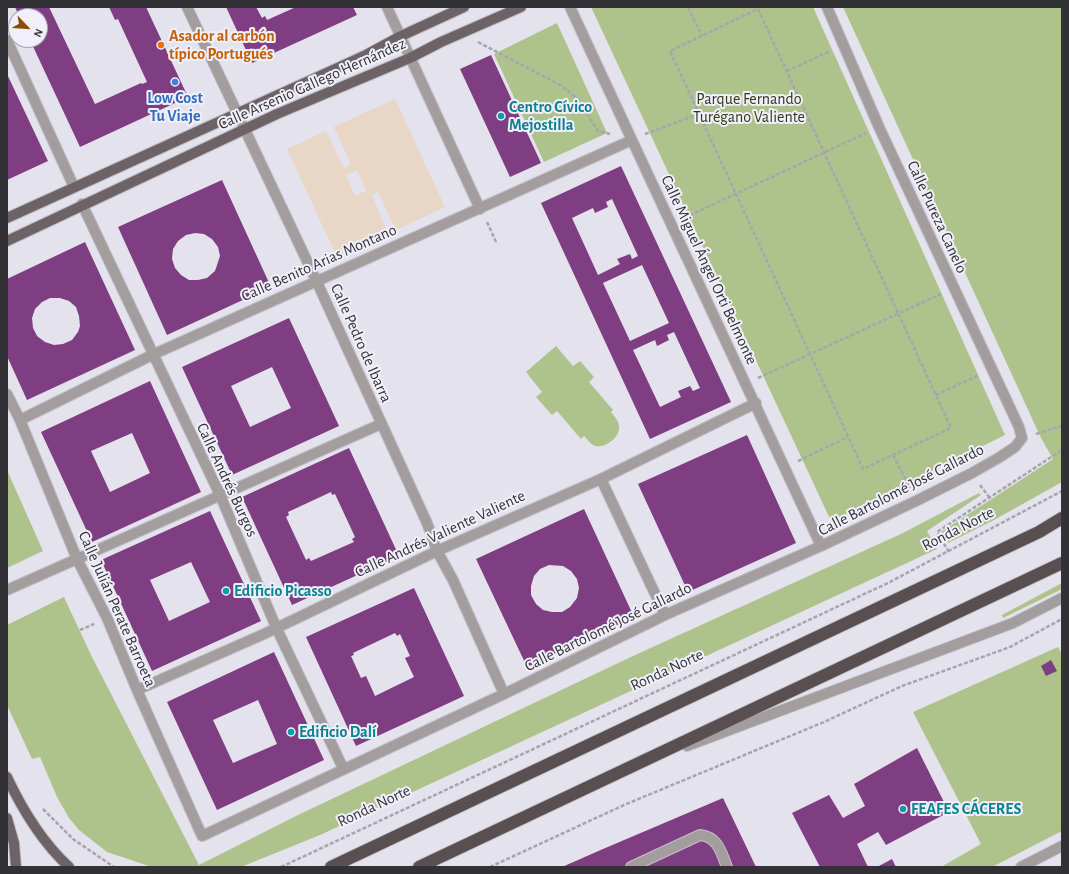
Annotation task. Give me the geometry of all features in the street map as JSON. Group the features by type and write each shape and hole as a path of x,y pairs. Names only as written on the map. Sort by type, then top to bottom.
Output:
{"highway":[{"path":"331,867 886,606 1039,532 1062,518"},
{"path":"419,867 1062,563"}],"main road":[{"name":"Calle Arsenio Gallego Hernández","path":"7,218 366,55 401,36 464,7"},
{"name":"Calle Arsenio Gallego Hernández","path":"7,241 82,204 277,114 410,58 459,34 521,7"},
{"path":"7,777 32,822 59,857 69,867"},
{"path":"7,818 14,843 16,867"}],"street":[{"name":"Calle Pedro de Ibarra","path":"187,7 316,280 427,523 437,551 453,580 504,694"},
{"path":"387,7 480,209"},
{"name":"Calle Miguel Ángel Orti Belmonte","path":"570,7 821,546"},
{"name":"Calle Pureza Canelo","path":"827,7 879,127 1019,427 1022,438"},
{"path":"7,40 74,187"},
{"name":"Calle Benito Arias Montano","path":"20,420 152,356 316,280 480,209 632,140"},
{"name":"Calle Andrés Burgos","path":"82,204 152,356 220,495 276,627 343,768"},
{"name":"Calle Julián Perate Barroeta","path":"7,394 20,420 77,559 107,618 136,690 202,836"},
{"name":"Calle Andrés Valiente Valiente","path":"136,690 276,627 437,551 601,479 756,404"},
{"path":"7,590 381,424"},
{"name":"Calle Bartolomé José Gallardo","path":"202,836 343,768 504,694 665,615 916,502 1000,457 1014,447 1022,438"},
{"path":"601,479 665,615"},
{"path":"625,769 1013,623 1062,598"},
{"path":"630,867 700,835 709,836 716,842 727,867"},
{"path":"1022,867 1062,846"}],"path":[{"path":"688,7 702,36"},
{"path":"758,9 787,70 951,428 863,469 670,51 758,9"},
{"path":"459,34 492,48 562,86 578,99 598,131 632,140 699,114"},
{"path":"787,70 844,44"},
{"path":"671,224 879,127"},
{"path":"480,209 497,244"},
{"path":"746,384 954,288"},
{"path":"936,395 992,369"},
{"path":"1022,438 1062,426"},
{"path":"785,468 848,437"},
{"path":"948,552 936,532 1062,450"},
{"path":"893,455 916,502"},
{"name":"Ronda Norte","path":"281,867 888,583 1062,491"},
{"path":"490,867 624,805 824,722 902,686 1010,647 1062,620"},
{"path":"38,803 52,819 74,839 114,867"}],"shaded area":[{"path":"395,99 445,207 396,230 378,192 372,195 388,233 337,257 287,149 326,131 344,168 351,165 334,127","holes":["357,170 366,191 355,196 346,175"]}],"green space":[{"name":"Parque Fernando Turégano Valiente","path":"591,7 813,7 1005,435 831,521"},
{"path":"843,7 1062,7 1062,482 994,520 948,543 941,532 1053,459 1041,438"},
{"path":"557,23 607,133 544,162 494,54"},
{"path":"556,346 573,366 580,361 594,377 589,382 613,410 611,412 618,421 619,429 616,437 609,443 596,446 584,436 581,439 557,411 552,415 536,397 542,392 526,372"},
{"path":"7,470 43,551 7,568"},
{"path":"979,493 981,495 927,531 937,549 320,835 241,867 152,867 107,852 79,830 69,818 57,797 40,757 32,759 7,705 7,625 64,597 91,655 199,865 298,815 633,656 903,533"},
{"path":"1062,583 1062,589 1003,618 1002,615"},
{"path":"1058,647 1062,654 1062,831 992,867 941,867 981,844 913,712"}],"building":[{"path":"49,7 95,104 141,83 147,82 118,19 115,20 109,7 146,7 188,97 80,147 34,48 48,48 48,8 15,8"},
{"path":"226,7 256,7 262,18 265,16 267,20 296,7 353,7 357,15 252,63"},
{"name":"Centro Cívico Mejostilla","path":"491,55 541,163 510,177 460,69"},
{"path":"7,74 48,161 7,180"},
{"path":"621,166 731,402 650,439 541,203","holes":["612,199 638,256 632,259 630,254 617,259 620,264 598,275 572,218 593,208 595,213 608,207 606,202","642,265 669,323 630,341 603,283","674,332 700,388 693,391 690,386 678,391 681,397 660,407 633,350 655,340 657,346 669,340 667,335"]},
{"path":"222,180 271,287 167,335 118,227","holes":["195,233 204,234 212,239 218,247 220,256 215,271 207,278 189,280 181,275 175,268 172,259 173,249 178,241 186,235"]},
{"path":"85,242 135,350 27,400 7,356 7,279","holes":["50,298 60,298 69,301 76,307 80,326 78,332 72,340 63,344 54,345 45,342 37,336 33,328 32,318 35,309 42,302"]},
{"path":"289,318 339,426 232,475 182,367","holes":["272,367 291,408 250,427 231,386"]},
{"path":"150,381 201,492 92,542 41,432","holes":["132,433 150,473 110,492 91,451"]},
{"path":"747,435 796,543 688,592 638,484"},
{"path":"349,448 399,556 292,605 242,497","holes":["331,492 332,495 335,494 355,537 352,539 354,542 311,561 309,558 306,560 286,517 289,515 288,512"]},
{"path":"584,509 634,617 527,667 476,559","holes":["549,565 563,566 571,571 577,579 579,588 577,598 570,607 562,612 543,610 536,604 531,595 531,586 534,576 540,569"]},
{"name":"Edificio Picasso","path":"210,511 261,621 152,671 101,560","holes":["191,562 210,602 169,621 150,580"]},
{"path":"414,588 464,696 356,746 306,637","holes":["395,633 397,636 400,634 410,656 405,658 414,677 375,696 366,676 361,678 351,656 354,655 353,653"]},
{"name":"Edificio Dalí","path":"274,652 324,760 217,810 167,702","holes":["258,700 277,744 233,763 213,720"]},
{"path":"1051,660 1057,671 1046,676 1041,666"},
{"name":"FEAFES CÁCERES","path":"917,748 949,812 886,845 878,832 857,844 868,867 820,867 792,813 829,795 843,818 865,806 854,784"},
{"path":"723,798 756,867 562,867 603,849"},
{"name":"FEAFES CÁCERES","path":"892,859 896,867 877,867"}],"place":[{"name":"Asador al carbón típico Portugués","path":"161,45"},
{"name":"Low Cost Tu Viaje","path":"175,82"},
{"name":"Centro Cívico Mejostilla","path":"501,116"},
{"name":"Edificio Picasso","path":"226,591"},
{"name":"Edificio Dalí","path":"291,732"},
{"name":"FEAFES CÁCERES","path":"903,809"}]}
